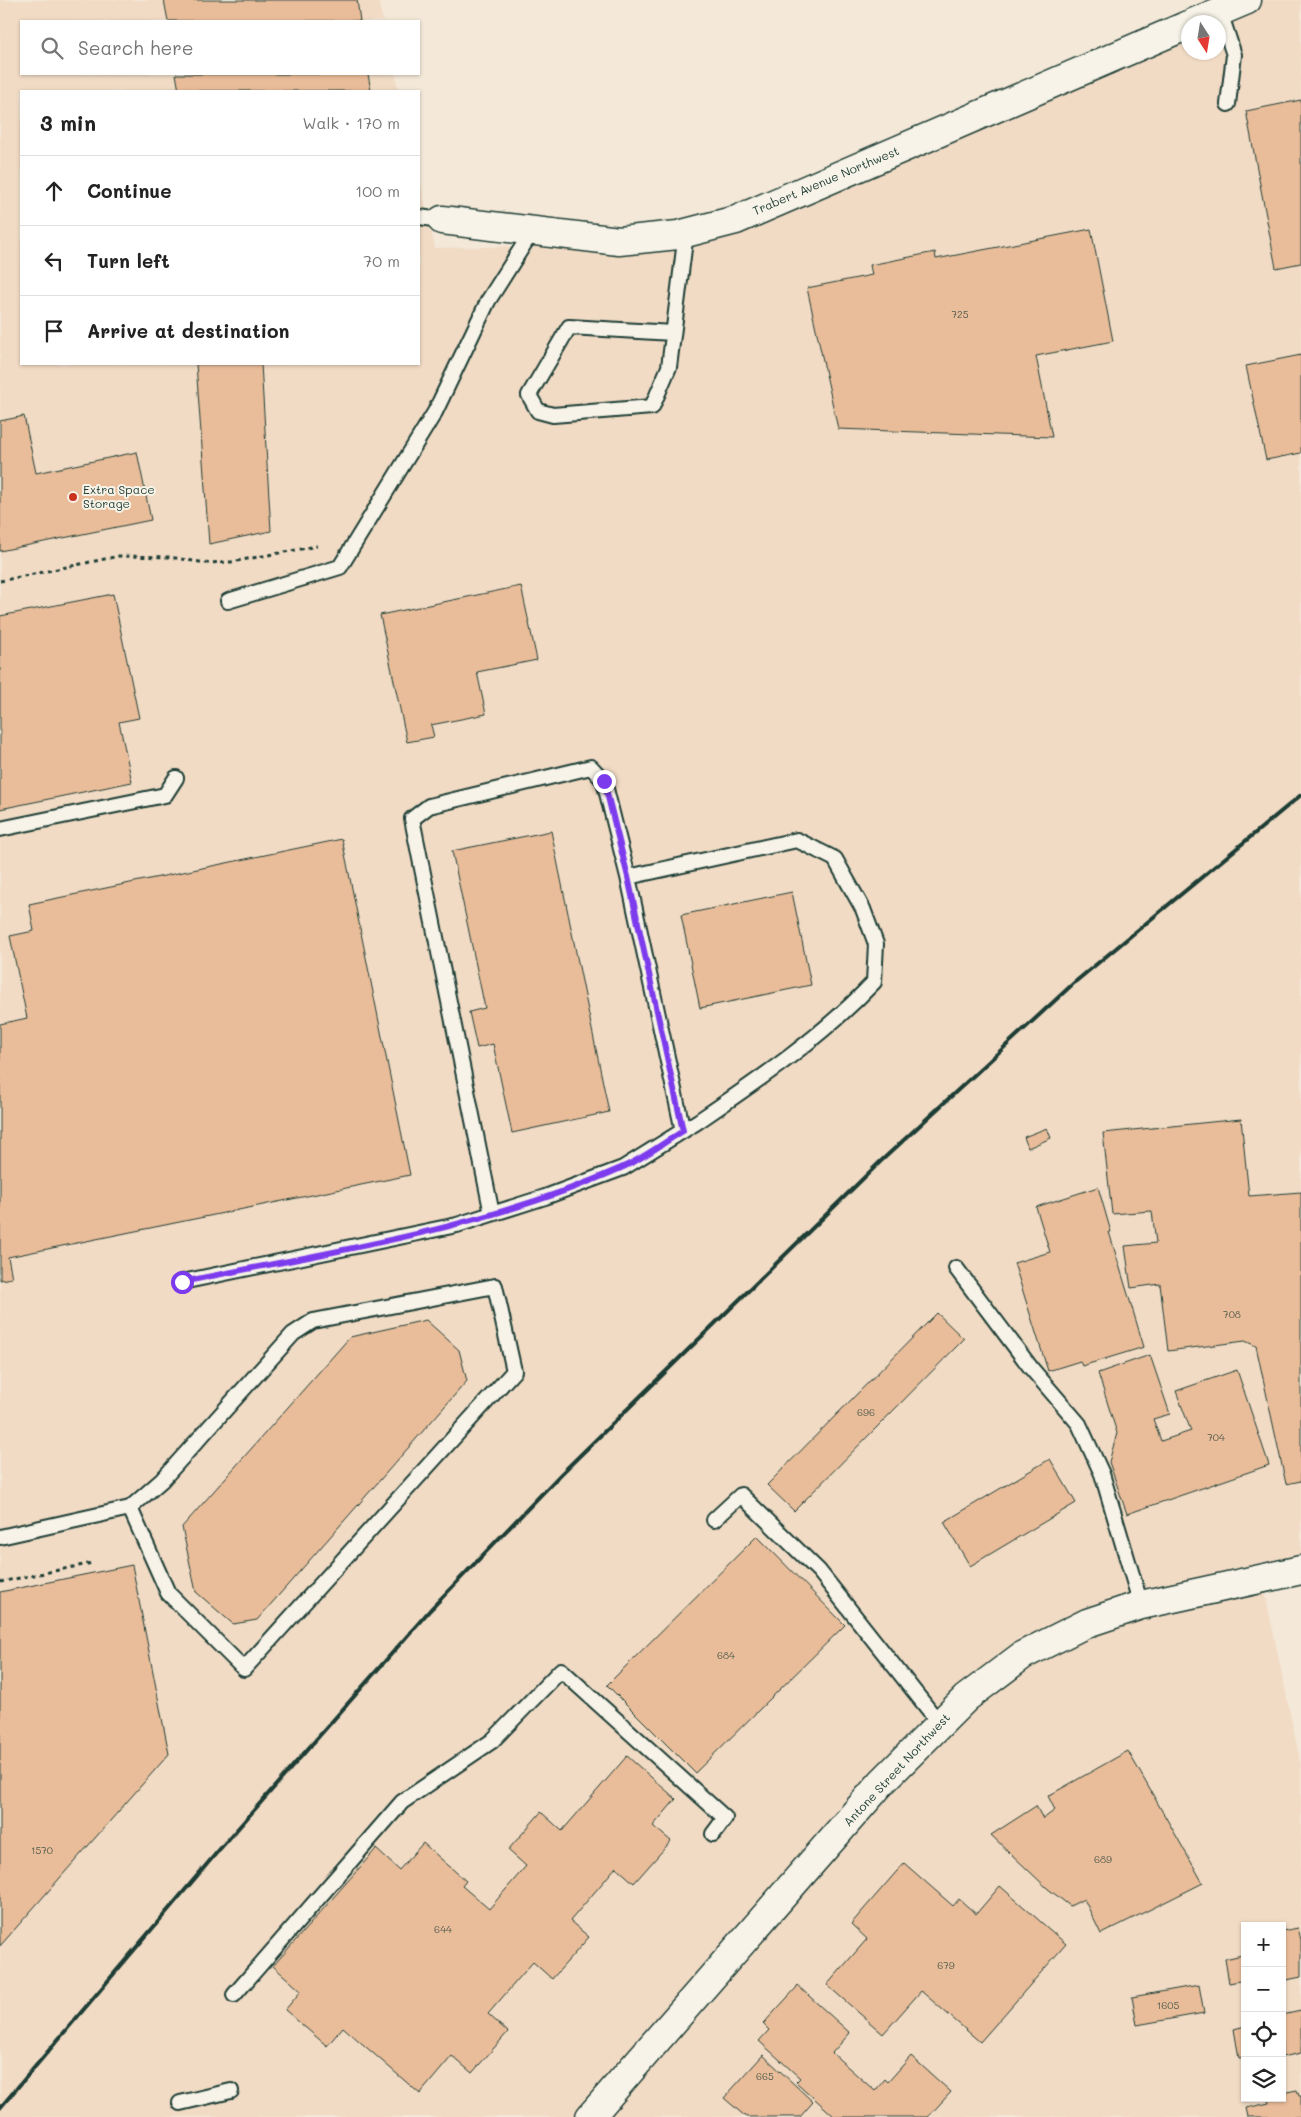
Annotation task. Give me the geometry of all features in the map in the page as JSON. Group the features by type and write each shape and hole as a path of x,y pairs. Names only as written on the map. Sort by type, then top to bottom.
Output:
{"street":[{"path":"1212,15 1247,0"},
{"name":"Trabert Avenue Northwest","path":"430,218 620,241 686,233 736,220 1181,28"},
{"name":"Antone Street Northwest","path":"592,2116 882,1782 966,1698 1023,1655 1087,1624 1141,1604 1300,1578"}],"lane":[{"path":"1220,12 1234,55 1228,104"},
{"path":"228,601 340,567 435,412 488,301 532,230"},
{"path":"673,334 569,327 529,395 538,410 553,415 652,407 669,367 686,233"},
{"path":"492,1214 412,819 428,806 591,767 604,781 628,877 683,1131"},
{"path":"0,829 165,795 176,778"},
{"path":"182,1282 457,1225 545,1197 623,1168 683,1131 784,1063 848,1010 874,982 876,944 863,909 835,859 797,840 628,877"},
{"path":"956,1268 1031,1368 1079,1424 1102,1474 1141,1604"},
{"path":"0,1537 130,1508 162,1480 293,1334 313,1321 496,1286 514,1371 244,1669 168,1592 130,1508"},
{"path":"714,1520 742,1495 820,1571 940,1724"},
{"path":"234,1996 402,1802 492,1741 562,1670 725,1818 713,1834"},
{"path":"180,2103 231,2091"}],"path":[{"path":"0,581 119,556 169,557 206,563 230,562 277,555 324,543"},
{"path":"0,1582 93,1562"}],"shaded area":[{"path":"0,0 378,0 383,20 20,20 20,75 395,75 399,90 20,90 20,365 420,365 420,181 435,248 583,245 743,211 1181,19 1181,60 1226,60 1226,15 1191,15 1225,0 1301,0 1301,1557 1260,1568 1301,1766 1301,2117 0,2117"}],"building":[{"path":"164,0 357,0 360,20 168,20"},
{"path":"176,75 368,75 371,90 179,90"},
{"path":"1301,100 1301,263 1276,268 1246,111"},
{"path":"1091,229 1113,341 1036,356 1052,437 838,429 807,288 872,275 870,265 935,252 936,259"},
{"path":"1301,355 1301,453 1266,460 1246,366"},
{"path":"196,365 261,365 271,531 209,544"},
{"name":"Extra Space Storage","path":"24,416 36,473 137,452 151,520 0,551 0,421"},
{"path":"521,586 537,660 477,672 486,714 431,725 434,737 407,742 380,615"},
{"path":"113,594 139,718 119,722 132,782 0,809 0,616"},
{"path":"551,831 609,1112 512,1133 493,1044 477,1048 469,1012 485,1008 452,851"},
{"path":"342,839 410,1175 8,1257 12,1278 0,1280 0,1024 27,1018 10,936 34,931 29,904"},
{"path":"792,892 811,985 700,1008 681,915"},
{"path":"1241,1119 1249,1196 1301,1192 1301,1481 1286,1484 1256,1346 1245,1341 1168,1351 1160,1284 1131,1288 1125,1246 1156,1243 1152,1211 1112,1214 1103,1133"},
{"path":"1047,1128 1051,1138 1028,1148 1024,1137"},
{"path":"1098,1187 1111,1232 1109,1232 1144,1347 1082,1366 1080,1361 1048,1371 1014,1263 1050,1252 1036,1207"},
{"path":"937,1313 964,1339 794,1511 767,1485"},
{"path":"426,1320 459,1350 467,1381 257,1620 233,1624 196,1592 182,1527 350,1337"},
{"path":"1150,1355 1170,1414 1153,1419 1161,1441 1191,1431 1176,1391 1237,1370 1269,1465 1127,1514 1109,1462 1117,1433 1098,1373"},
{"path":"1050,1459 1076,1503 970,1566 944,1522"},
{"path":"757,1536 845,1625 695,1773 607,1685"},
{"path":"132,1565 169,1754 0,1946 0,1592"},
{"path":"1128,1751 1203,1883 1101,1934 1084,1899 1070,1906 1047,1888 991,1835 1036,1806 1043,1819 1055,1810 1048,1796"},
{"path":"627,1756 676,1799 653,1826 671,1841 634,1883 616,1867 570,1921 589,1937 552,1979 533,1962 488,2014 508,2032 472,2073 452,2056 420,2094 343,2027 327,2046 285,2010 301,1991 273,1966 376,1849 399,1870 423,1843 466,1881 462,1886 489,1909 526,1866 508,1850 541,1812 562,1831"},
{"path":"904,1863 953,1906 959,1899 976,1914 1000,1886 1066,1944 980,2042 921,1991 883,2034 827,1985 867,1939 851,1924"},
{"path":"1298,1928 1301,1940 1301,1977 1286,1980 1286,1967 1286,1930"},
{"path":"1241,1955 1241,1981 1229,1983 1225,1959"},
{"path":"1199,1985 1204,2013 1137,2025 1132,1997"},
{"path":"798,1986 850,2033 832,2053 875,2091 885,2079 888,2082 911,2056 951,2092 928,2117 835,2117 796,2082 800,2078 759,2041 769,2030 763,2024"},
{"path":"1301,2011 1301,2053 1286,2056 1286,2014"},
{"path":"1241,2027 1241,2058 1239,2058 1234,2029"},
{"path":"763,2055 813,2102 800,2117 746,2117 724,2098"},
{"path":"1297,2090 1299,2096 1301,2096 1301,2117 1248,2117 1246,2108 1269,2102 1286,2102 1286,2092"}],"railway":[{"path":"0,2108 219,1850 430,1610 561,1474 880,1162 1075,982 1301,795"}],"place":[{"name":"Extra Space Storage","path":"73,497"}],"route":[{"path":"182,1282 457,1225 545,1197 623,1168 683,1131 628,877 604,781"}]}
